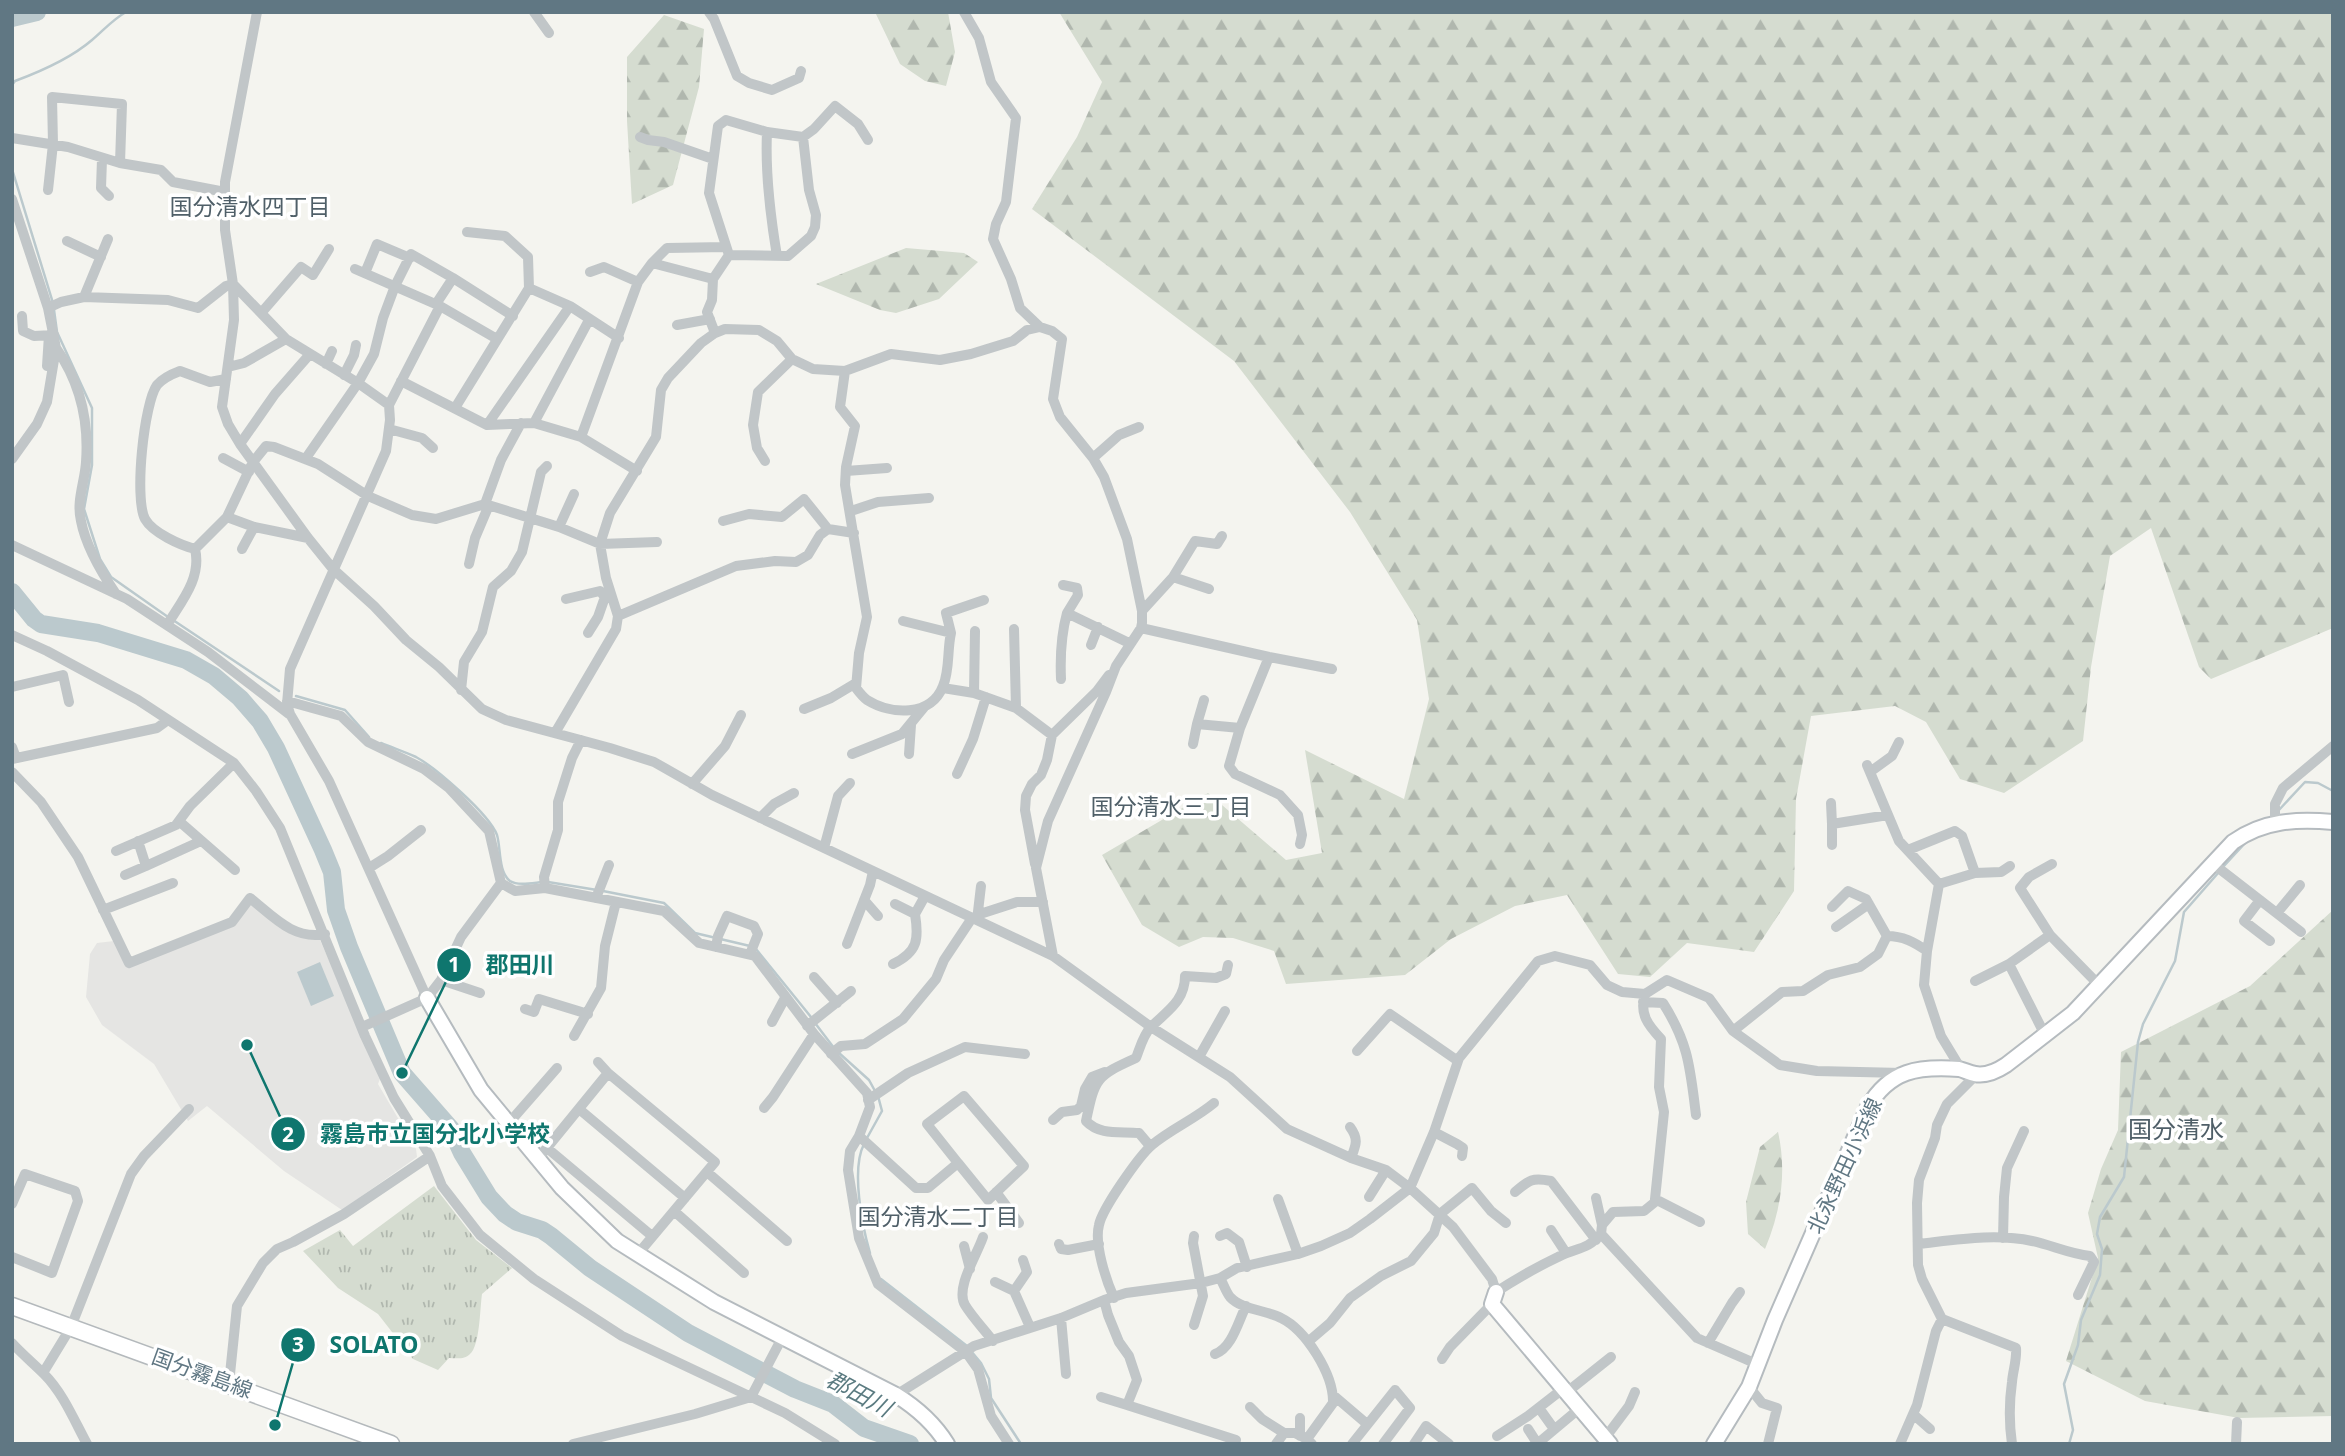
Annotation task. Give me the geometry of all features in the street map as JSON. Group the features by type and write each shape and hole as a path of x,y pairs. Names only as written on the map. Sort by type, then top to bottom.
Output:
{"main road":[{"path":"1903,1073 1961,1069 1977,1074 1996,1071 2073,1013 2233,842 2247,832 2275,823 2296,820 2333,822"},
{"path":"425,999 481,1090 562,1188 617,1241 714,1302 914,1406 938,1429 947,1444"},
{"name":"北永野田小浜線","path":"1714,1444 1749,1387 1775,1320 1868,1107 1889,1082 1903,1073"},
{"path":"1494,1298 1607,1441"},
{"name":"国分霧島線","path":"12,1306 227,1382 383,1442"}],"street":[{"path":"257,12 225,182 225,230 233,284 234,320 222,407 251,467 333,569 482,709 506,720 654,762 760,818 1053,956 1151,1027 1230,1077 1287,1129 1351,1158 1386,1170 1410,1188 1453,1227 1492,1279 1494,1298"},
{"path":"534,12 550,33"},
{"path":"709,12 737,76 772,90 799,78 801,71"},
{"path":"964,12 979,38 991,82 1016,118 1006,202 996,223 993,239 1011,279 1020,308 1040,327 1052,331 1062,339 1053,399 1060,417 1093,458 1104,477 1128,539 1142,611 1141,628 1097,691 1052,735 1047,761 1026,796 1025,810 1053,956"},
{"path":"48,190 53,144 52,97 122,104 120,163"},
{"path":"715,333 707,312 712,300 713,279 727,251 709,193 718,126 726,120 767,132 803,137 835,106 858,124 868,140"},
{"path":"767,132 765,167 777,256"},
{"path":"640,136 713,159"},
{"path":"581,437 638,282 667,248 788,256 811,236 816,215 808,190 803,137"},
{"path":"12,138 53,144 102,159 161,170 173,182 225,192"},
{"path":"102,159 101,188 109,196"},
{"path":"12,199 48,308 51,335 47,366"},
{"path":"455,408 529,288 528,257 505,236 467,232"},
{"path":"84,297 108,239"},
{"path":"67,241 101,257"},
{"path":"410,258 377,244 360,271 438,305 496,339"},
{"path":"262,312 300,267 313,275 329,249"},
{"path":"306,458 358,383 374,354 383,318 411,254 513,316"},
{"path":"652,263 713,279"},
{"path":"590,272 604,267 638,282"},
{"path":"425,999 329,781 290,714 287,701 290,669 386,451 389,405 453,278"},
{"path":"48,308 84,297 168,300 198,308 226,286 233,284"},
{"path":"233,284 286,339 389,405"},
{"path":"529,288 570,306 619,338"},
{"path":"487,425 570,306"},
{"path":"22,316 23,331 34,336 51,335"},
{"path":"677,325 710,319"},
{"path":"534,424 589,320"},
{"path":"555,733 616,629 618,616 608,596 600,544 610,513 656,437 661,390 668,378 701,343 725,329 759,330 778,341 792,359 813,369 845,372 891,354 940,360 971,354 1013,341 1027,330 1040,327"},
{"path":"51,335 68,365 82,402 86,463 79,507 81,522 95,559 116,594"},
{"path":"228,367 244,363 286,339"},
{"path":"344,374 356,345"},
{"path":"12,459 37,425 47,402 56,348"},
{"path":"326,364 332,351"},
{"path":"240,444 275,394 310,354"},
{"path":"765,460 757,448 753,425 758,392 792,359"},
{"path":"195,549 154,529 145,520 139,502 139,481 150,405 156,387 168,376 180,371 210,382 226,379"},
{"path":"845,372 839,407 855,426 845,485 867,617 859,653 856,688 867,699 890,708 911,711 931,703 943,688 951,633 945,608 972,609 984,600"},
{"path":"401,382 487,425 534,424 581,437 637,471"},
{"path":"468,564 501,460 521,423"},
{"path":"1093,458 1119,435 1139,426"},
{"path":"389,429 422,438 433,448"},
{"path":"195,549 227,517 251,467 266,446 306,458 368,496 412,515 436,519 487,504 559,527 600,544 657,542"},
{"path":"223,458 251,467"},
{"path":"461,690 464,662 482,632 493,587 511,571 522,552 541,472 547,466"},
{"path":"846,471 887,468"},
{"path":"559,527 574,495"},
{"path":"851,511 878,502 929,498"},
{"path":"723,521 749,514 782,517 804,499 828,529 854,533"},
{"path":"227,517 254,527 308,538"},
{"path":"242,549 254,527"},
{"path":"618,616 736,566 775,561 796,562 808,555 820,535 828,529"},
{"path":"1142,611 1173,577 1195,541 1217,544 1222,536"},
{"path":"12,545 127,599 169,622 290,714"},
{"path":"169,622 191,586 198,561 195,549"},
{"path":"1173,577 1209,589"},
{"path":"1061,678 1062,630 1067,613 1078,595 1077,588 1062,584"},
{"path":"566,598 595,591 608,596"},
{"path":"587,634 608,596"},
{"path":"1067,613 1129,643"},
{"path":"903,621 951,633"},
{"path":"1091,645 1097,626"},
{"path":"1141,628 1332,669"},
{"path":"1014,629 1016,708"},
{"path":"974,693 975,631"},
{"path":"12,635 138,700 234,763 256,790 280,828 394,1098 430,1156 442,1186 480,1236 534,1279 622,1336 785,1413 835,1444"},
{"path":"1269,657 1240,728 1229,766 1235,774 1280,795 1298,816 1302,835 1300,844"},
{"path":"1036,869 1048,821 1115,666"},
{"path":"12,687 63,675 69,702"},
{"path":"804,709 831,698 856,683"},
{"path":"943,688 974,693 1016,708 1052,735"},
{"path":"957,774 973,739 986,697"},
{"path":"1193,744 1204,700"},
{"path":"287,701 341,716 368,742 424,769 449,788 489,831 501,883 515,891 545,883 664,911 699,943 717,942 755,956 785,998 870,1099 863,1140 850,1151 848,1170 859,1238 878,1284 970,1349 991,1416 1009,1444"},
{"path":"852,754 902,734 925,706"},
{"path":"692,784 725,746 741,715"},
{"path":"12,747 14,758 157,728 168,720"},
{"path":"909,754 911,724"},
{"path":"1197,724 1240,728"},
{"path":"545,883 558,830 558,802 572,758 581,740"},
{"path":"1899,742 1892,756 1868,768 1899,841 1939,884"},
{"path":"2275,823 2275,804 2283,788 2333,746"},
{"path":"116,851 180,822 190,806 234,763"},
{"path":"12,772 58,824 78,857 129,964 232,922 250,898 295,933 311,937 325,934"},
{"path":"824,848 835,793 850,783"},
{"path":"760,818 774,804 794,793"},
{"path":"1831,803 1832,845"},
{"path":"1832,824 1888,815"},
{"path":"180,822 235,870"},
{"path":"369,868 421,830"},
{"path":"1908,850 1955,831 1962,836 1975,873"},
{"path":"138,841 146,866"},
{"path":"125,876 201,841"},
{"path":"2052,864 2029,877 2020,888 2050,935 2099,985"},
{"path":"2214,864 2301,932"},
{"path":"596,897 608,865"},
{"path":"1939,884 1975,873 2001,873 2010,866"},
{"path":"847,944 873,871"},
{"path":"103,910 173,883"},
{"path":"364,1026 425,999 441,980 461,937 501,883"},
{"path":"1939,884 1924,985 1941,1036 1961,1069"},
{"path":"2277,913 2300,885"},
{"path":"831,1054 841,1045 865,1044 903,1019 936,979 944,960 975,918 981,886"},
{"path":"1832,907 1848,891 1866,899 1887,936"},
{"path":"893,964 904,959 912,949 918,935 915,914 925,896"},
{"path":"864,900 878,916"},
{"path":"2260,900 2245,921 2270,941"},
{"path":"574,1036 601,988 605,946 617,902"},
{"path":"975,918 1017,902 1043,902"},
{"path":"895,904 915,914"},
{"path":"1836,927 1869,904"},
{"path":"717,942 727,916 754,926 758,934 750,954"},
{"path":"1975,981 2009,964 2050,935"},
{"path":"1887,936 1898,936 1927,951"},
{"path":"1733,1031 1782,992 1803,990 1828,975 1860,967 1878,954 1887,936"},
{"path":"896,1395 970,1349 1030,1327 1126,1293 1220,1278 1237,1269 1298,1254 1350,1233 1410,1188 1434,1132 1458,1061 1538,961 1555,956 1590,965 1608,985 1622,992 1663,1003 1679,1028 1689,1060 1696,1115"},
{"path":"2009,964 2045,1035"},
{"path":"1053,1120 1062,1112 1077,1110 1081,1106 1085,1089 1092,1077 1136,1058 1145,1035 1181,997 1185,976 1216,978 1226,974 1228,965"},
{"path":"814,977 837,1003"},
{"path":"441,980 480,993"},
{"path":"1644,998 1667,980 1709,998 1733,1031 1780,1065 1817,1071 1903,1073"},
{"path":"764,1108 774,1097 810,1029 819,1017 851,991"},
{"path":"525,1009 534,1013 541,994 588,1014"},
{"path":"772,1022 785,998"},
{"path":"1442,1359 1494,1298 1532,1270 1566,1253 1586,1248 1613,1213 1644,1211 1656,1199 1664,1112 1659,1087 1661,1039 1646,1022 1644,998"},
{"path":"1199,1057 1225,1011"},
{"path":"1357,1051 1390,1014 1458,1061"},
{"path":"870,1099 908,1073 965,1047 1026,1054"},
{"path":"598,1062 715,1162 637,1255"},
{"path":"508,1124 557,1068"},
{"path":"1105,1072 1093,1088 1086,1121 1093,1129 1100,1131 1139,1133 1150,1146"},
{"path":"537,1160 608,1073"},
{"path":"1977,1074 1947,1104 1937,1125 1935,1138 1919,1180 1918,1265 1942,1319 2016,1348 2017,1361 2010,1399 2012,1444"},
{"path":"964,1096 1024,1166 988,1200 958,1163 927,1124 964,1096"},
{"path":"1127,1405 1136,1380 1129,1356 1119,1342 1108,1315 1108,1284 1099,1244 1099,1225 1129,1172 1150,1146 1199,1116 1214,1103"},
{"path":"579,1109 685,1198"},
{"path":"43,1373 71,1327 131,1174 144,1156 189,1110"},
{"path":"1350,1127 1356,1134 1357,1142 1351,1158"},
{"path":"2003,1238 2007,1168 2024,1131"},
{"path":"1434,1132 1463,1149 1462,1156"},
{"path":"863,1140 916,1188 928,1188 958,1163"},
{"path":"547,1148 652,1236"},
{"path":"227,1382 237,1306 263,1263 276,1249 344,1214 430,1156"},
{"path":"1369,1197 1386,1170"},
{"path":"706,1172 787,1241"},
{"path":"12,1204 25,1174 75,1191 78,1201 52,1273 12,1257"},
{"path":"1515,1192 1529,1180 1538,1178 1551,1181 1689,1331 1697,1338 1759,1365"},
{"path":"1309,1341 1331,1323 1350,1298 1381,1276 1410,1261 1434,1233 1440,1214 1472,1188 1491,1212 1506,1223"},
{"path":"996,1192 1019,1223"},
{"path":"1596,1198 1600,1233"},
{"path":"1278,1199 1298,1254"},
{"path":"1656,1199 1700,1222"},
{"path":"674,1211 744,1273"},
{"path":"1552,1230 1566,1253"},
{"path":"1220,1236 1227,1234 1239,1242 1247,1267"},
{"path":"1194,1236 1203,1296 1194,1325"},
{"path":"983,1237 962,1290 963,1303 993,1341"},
{"path":"1918,1244 2003,1238 2030,1240 2090,1256 2094,1262 2092,1269 2078,1295"},
{"path":"1059,1244 1061,1249 1068,1250 1099,1244"},
{"path":"964,1246 970,1269"},
{"path":"1014,1291 1027,1272 1023,1260"},
{"path":"1220,1278 1231,1298 1281,1318 1309,1341 1331,1380 1333,1403 1307,1440"},
{"path":"995,1282 1014,1291 1030,1327"},
{"path":"1708,1343 1740,1292"},
{"path":"1215,1354 1222,1352 1228,1345 1246,1306"},
{"path":"1061,1318 1066,1374"},
{"path":"1900,1444 1913,1414 1936,1331 1942,1319"},
{"path":"573,1444 695,1414 751,1397 783,1336"},
{"path":"12,1343 43,1373 62,1397 87,1444"},
{"path":"1497,1436 1611,1357"},
{"path":"1749,1387 1762,1403 1777,1408 1768,1444"},
{"path":"1352,1444 1395,1390 1410,1408 1383,1444"},
{"path":"1607,1441 1635,1392"},
{"path":"1333,1395 1367,1424"},
{"path":"1101,1398 1236,1440 1233,1444"},
{"path":"1250,1407 1262,1419 1284,1433 1307,1440"},
{"path":"1539,1408 1554,1429"},
{"path":"1528,1429 1537,1444 1580,1408"},
{"path":"1913,1414 1930,1429"},
{"path":"1300,1418 1307,1440"},
{"path":"2236,1422 2236,1444"},
{"path":"1414,1444 1426,1426 1446,1443"},
{"path":"1276,1444 1284,1433"}],"shaded area":[{"path":"249,902 294,935 319,938 381,1076 378,1084 416,1149 417,1157 342,1210 284,1171 207,1106 188,1121 154,1064 102,1025 86,997 90,954 97,943 114,941 127,966 233,923"},
{"path":"320,962 334,996 311,1006 297,972"}],"green space":[{"path":"875,12 948,12 955,52 946,86 925,81 900,64"},
{"path":"1059,12 2333,12 2333,628 2211,679 2199,667 2151,528 2110,556 2091,667 2083,741 2004,793 1960,779 1926,722 1895,706 1811,716 1796,799 1794,891 1754,952 1687,943 1650,977 1618,974 1567,895 1515,906 1451,939 1405,975 1286,984 1274,951 1233,938 1203,937 1179,947 1142,925 1102,855 1208,793 1286,860 1322,853 1305,750 1404,799 1429,699 1417,620 1350,512 1234,361 1032,209 1077,137 1102,82"},
{"path":"664,15 704,29 699,87 673,185 632,204 627,121 627,57"},
{"path":"906,248 964,253 978,262 939,299 896,313 880,310 816,284"},
{"path":"2333,910 2333,1416 2239,1418 2145,1401 2066,1361 2098,1258 2088,1213 2101,1169 2118,1130 2121,1052 2250,986"},
{"path":"1778,1132 1782,1162 1781,1191 1775,1221 1765,1249 1748,1234 1746,1202 1760,1147"},
{"path":"434,1186 476,1240 512,1268 482,1294 478,1335 473,1350 465,1357 449,1358 438,1370 413,1359 378,1314 338,1288 303,1251 340,1230 353,1246"}],"waterway":[{"name":"郡田川","path":"12,18 37,12"},
{"path":"12,85 15,81 65,59 126,12"},
{"path":"12,169 53,303"},
{"path":"54,310 57,332 92,408 92,465 84,509 100,559 111,577 168,617"},
{"name":"郡田川","path":"12,592 41,624 98,633 186,660 214,676 240,698 260,721 276,748 332,872 336,910 402,1073 451,1129 462,1153 489,1197 505,1214 517,1222 542,1230 590,1268 688,1333 795,1389 833,1404 864,1428 910,1444"},
{"path":"173,620 279,691"},
{"path":"296,696 345,710 369,737"},
{"path":"381,743 416,757 473,804 497,835 503,872 510,881 521,884 542,882"},
{"path":"2278,811 2305,782 2318,783 2333,791"},
{"path":"2223,867 2247,841"},
{"path":"2069,1444 2073,1430 2064,1384 2078,1345 2081,1320 2100,1275 2102,1249 2097,1234 2100,1217 2124,1177 2138,1042 2143,1024 2175,961 2184,912 2219,872"},
{"path":"548,882 597,890"},
{"path":"603,891 664,903 695,933 750,946"},
{"path":"756,949 811,1017"},
{"path":"815,1023 834,1048"},
{"path":"839,1053 869,1080 875,1091"},
{"path":"867,1138 882,1111 878,1096"},
{"path":"864,1144 860,1155 858,1182 861,1213 870,1253"},
{"path":"881,1279 967,1346"},
{"path":"971,1351 989,1379 991,1398 1021,1444"}],"place":[{"name":"霧島市立国分北小学校","path":"247,1045"},
{"name":"郡田川","path":"402,1073"},
{"name":"SOLATO","path":"275,1425"}],"district":[{"name":"国分清水四丁目","path":"250,207"},
{"name":"国分清水三丁目","path":"1171,807"},
{"name":"国分清水","path":"2176,1130"},
{"name":"国分清水二丁目","path":"938,1217"}]}
